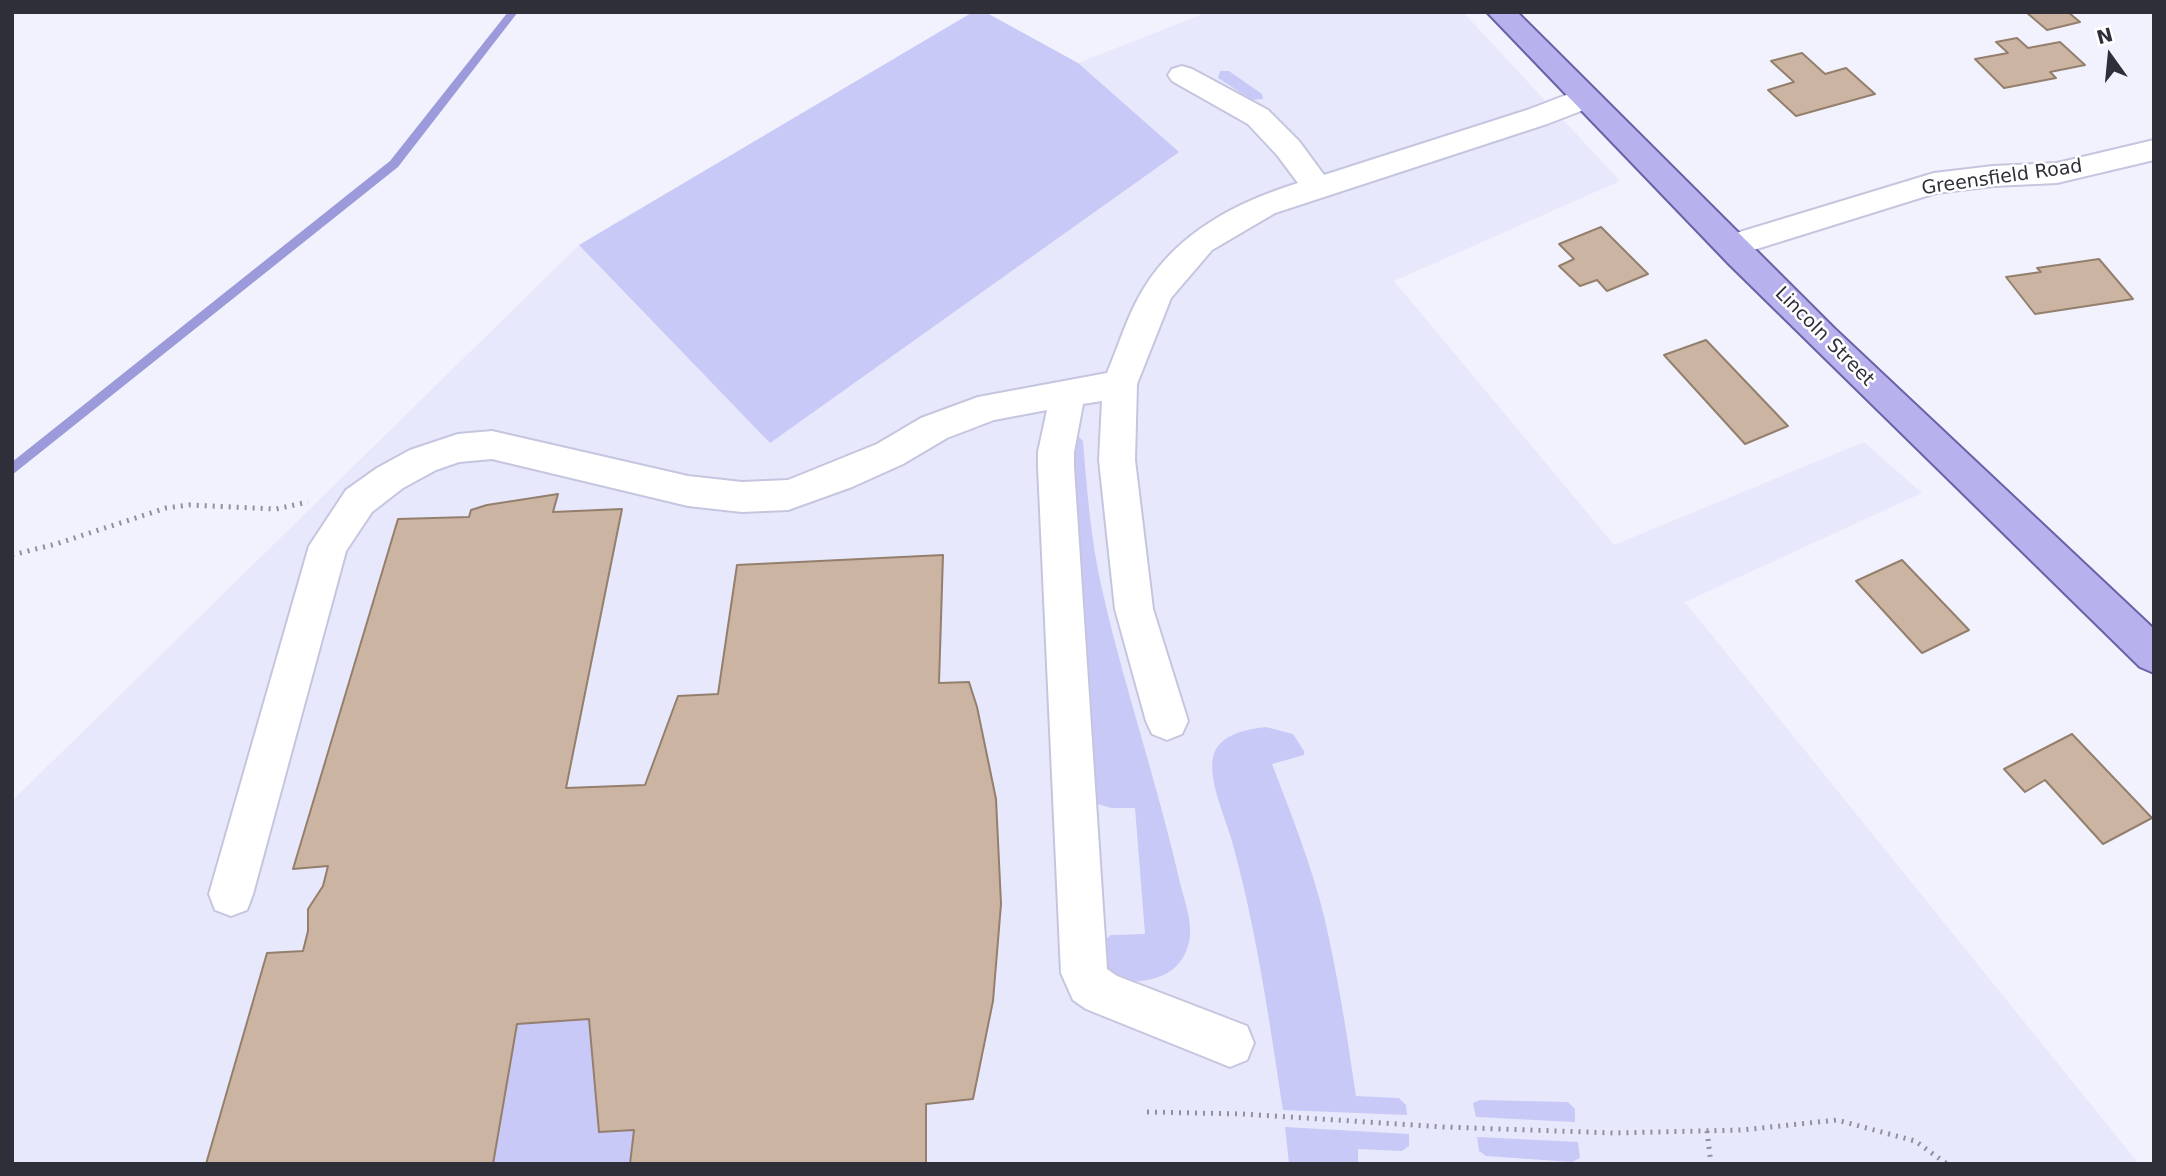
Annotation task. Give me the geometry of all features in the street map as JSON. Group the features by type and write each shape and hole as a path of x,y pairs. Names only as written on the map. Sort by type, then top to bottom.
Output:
{"main road":[{"name":"Lincoln Street","path":"1501,12 1731,246 1955,466 2154,654"}],"street":[{"path":"1182,75 1258,117 1288,148 1316,186"},
{"path":"1167,721 1134,609 1118,460 1120,384 1157,293 1201,242 1264,205 1316,186 1537,117 1584,99"},
{"name":"Greensfield Road","path":"1731,246 1934,183 1993,176 2057,173 2154,150"},
{"path":"231,894 328,546 359,501 423,460 458,448 492,445 688,491 742,497 788,495 859,468 890,454 934,428 990,407 1120,384"},
{"path":"1068,393 1056,453 1056,467 1084,973 1089,984 1102,993 1230,1043"}],"path":[{"path":"12,555 166,508 189,505 275,509 378,488"},
{"path":"1147,1112 1243,1114 1444,1127 1588,1132 1707,1131 1837,1120 1915,1140 1947,1164"},
{"path":"1707,1131 1711,1164"}],"shaded area":[{"path":"973,12 985,12 1078,63 1208,12 1463,12 1620,181 1394,281 1614,545 1864,442 1922,493 1685,602 2139,1164 12,1164 12,801 579,245"},
{"path":"973,12 985,12 1078,63 1179,152 770,443 579,245"},
{"path":"1220,71 1229,71 1262,94 1263,99 1252,100 1218,78"},
{"path":"1078,436 1083,441 1092,534 1102,589 1189,922 1189,943 1183,958 1173,969 1160,977 1141,981 1123,980 1116,976 1106,964 1100,944 1111,935 1145,934 1135,808 1111,808 1094,803 1069,482 1073,437"},
{"path":"1266,727 1293,734 1304,751 1304,755 1272,764 1307,858 1324,916 1356,1096 1399,1098 1406,1105 1407,1115 1283,1110 1248,905 1212,771 1215,751 1224,740 1245,731"},
{"path":"589,1019 599,1131 634,1130 630,1164 493,1164 517,1024"},
{"path":"1480,1100 1568,1102 1575,1109 1575,1122 1476,1117 1473,1103"},
{"path":"1285,1127 1409,1134 1409,1146 1402,1151 1358,1149 1358,1164 1289,1164"},
{"path":"1477,1137 1578,1142 1580,1158 1572,1162 1486,1156 1479,1151"}],"building":[{"path":"2026,12 2068,12 2080,22 2047,30"},
{"path":"2017,38 2028,48 2060,42 2085,65 2050,72 2056,78 2004,88 1975,59 2008,53 1996,42"},
{"path":"1802,53 1825,74 1846,68 1875,94 1796,116 1768,90 1794,82 1771,61"},
{"path":"1601,227 1648,274 1607,291 1597,280 1580,286 1559,266 1574,259 1559,244"},
{"path":"2099,259 2133,299 2035,314 2006,277 2041,272 2037,268"},
{"path":"1706,340 1788,426 1745,444 1664,355"},
{"path":"558,494 553,512 622,509 566,788 645,785 678,696 718,694 737,565 943,555 939,683 969,682 977,707 996,799 1001,904 993,1001 973,1099 926,1104 926,1164 630,1164 634,1130 599,1132 589,1019 517,1024 493,1164 206,1164 267,953 303,951 308,931 308,909 323,886 328,866 293,869 398,519 469,517 471,510 487,505"},
{"path":"1902,560 1969,630 1922,653 1856,581"},
{"path":"2072,734 2152,818 2103,844 2045,780 2025,792 2004,769"}],"waterway":[{"path":"12,470 394,164 513,12"}]}
